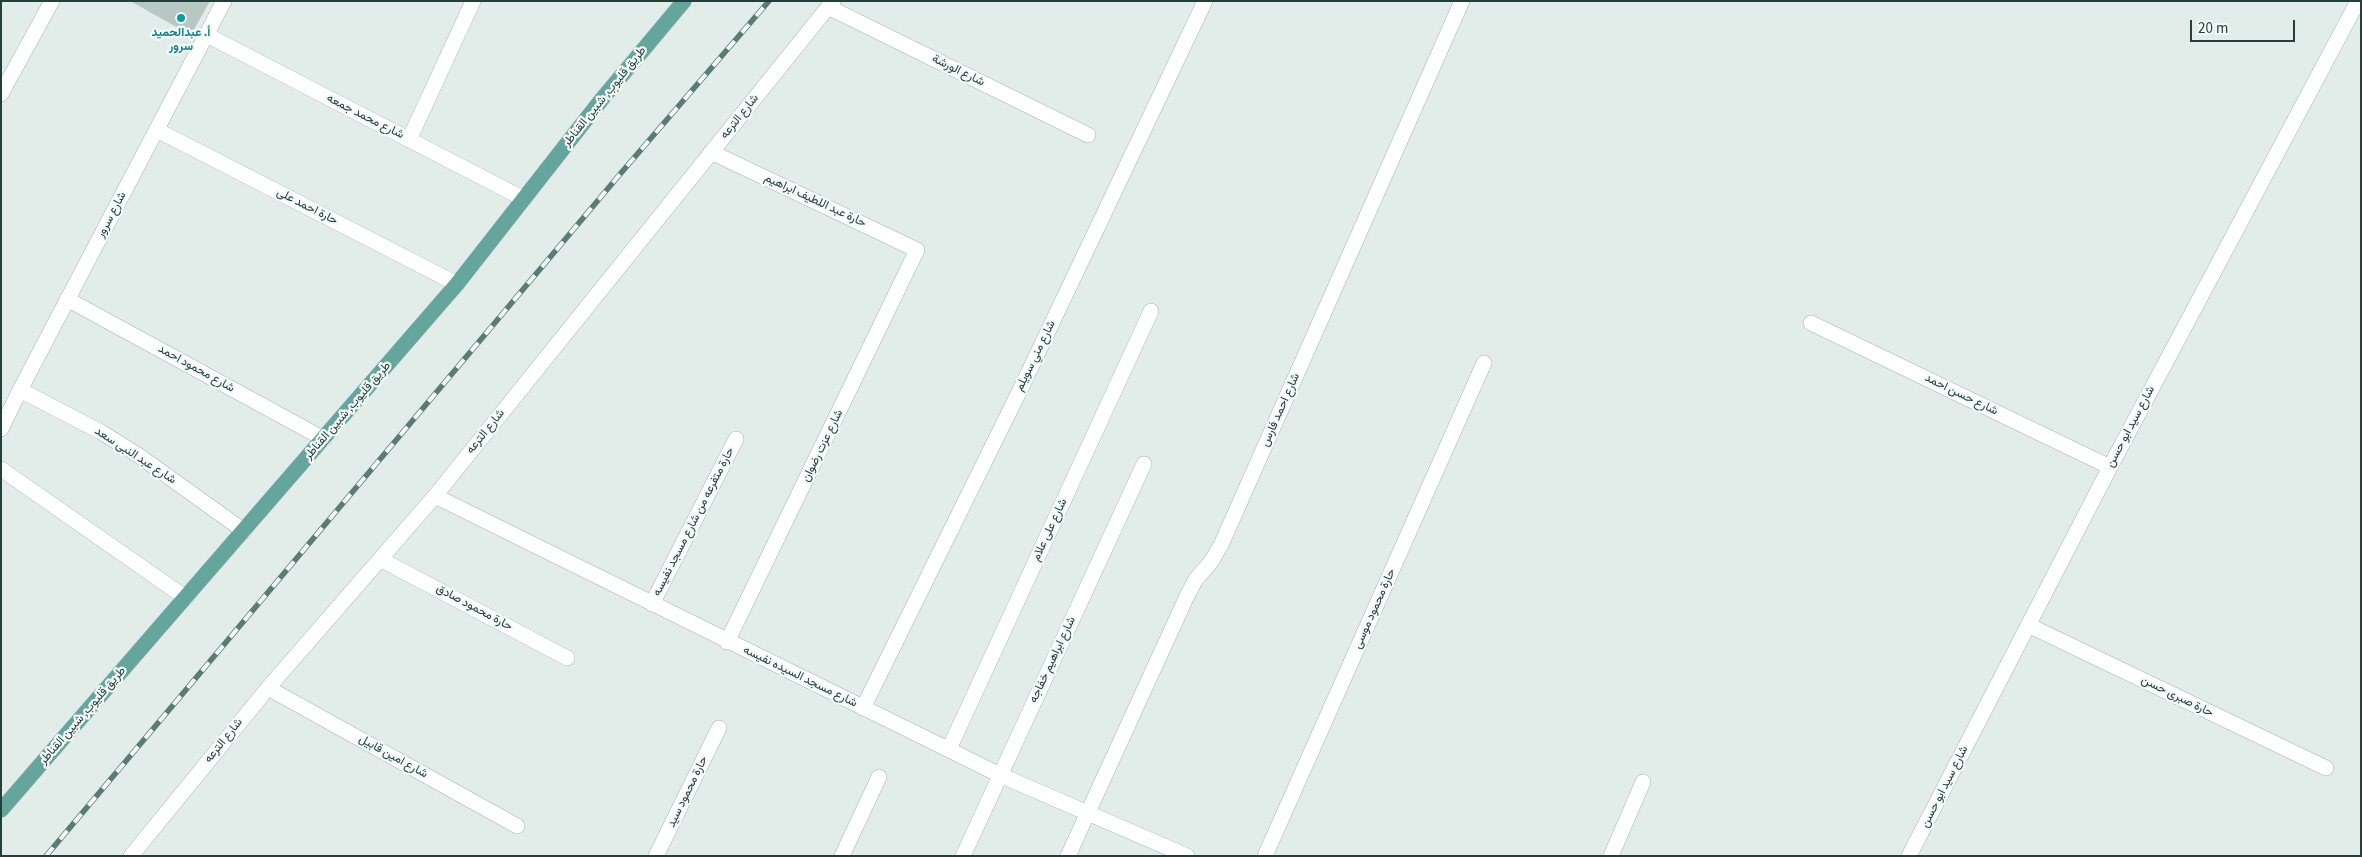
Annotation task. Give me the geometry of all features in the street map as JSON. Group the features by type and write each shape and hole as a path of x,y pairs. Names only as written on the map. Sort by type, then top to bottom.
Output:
{"main road":[{"name":"طريق قليوب, شبين القناطر","path":"1,810 457,284 602,99 684,1"}],"street":[{"path":"1,94 52,1"},
{"name":"شارع سرور","path":"1,429 67,299 224,1"},
{"path":"409,140 473,1"},
{"name":"شارع مني سويلم","path":"863,708 1023,384 1205,1"},
{"name":"شارع احمد فارس","path":"1068,856 1086,812 1187,596 1196,579 1211,562 1221,545 1462,1"},
{"name":"شارع سيد ابو حسن","path":"1909,856 2110,467 2358,1"},
{"name":"شارع الورشة","path":"831,4 1088,135"},
{"name":"شارع الترعه","path":"131,856 268,688 435,496 831,4"},
{"name":"شارع محمد جمعه","path":"207,35 524,199"},
{"name":"حارة احمد على","path":"157,130 457,284"},
{"name":"حارة عبد اللطيف ابراهيم","path":"711,152 917,250"},
{"name":"شارع عزت رضوان","path":"727,642 917,250"},
{"name":"شارع محمود احمد","path":"67,299 324,439"},
{"name":"شارع على علام","path":"949,749 1151,311"},
{"name":"شارع حسن احمد","path":"1811,324 2110,467"},
{"name":"حارة محمود موسى","path":"1265,856 1484,363"},
{"name":"شارع عبد النبى سعد","path":"20,390 100,432 244,531"},
{"name":"حارة متفرعه من شارع مسجد نفيسه","path":"652,604 736,439"},
{"name":"شارع ابراهيم خفاجه","path":"963,856 1144,464"},
{"path":"1,469 186,598"},
{"name":"شارع مسجد السيده نفيسه","path":"435,496 727,642 1000,775 1086,812 1168,852 1188,856"},
{"name":"حارة محمود صادق","path":"380,559 567,658"},
{"name":"حارة صبرى حسن","path":"2028,625 2326,768"},
{"name":"شارع امين قابيل","path":"268,688 517,826"},
{"name":"حارة محمود سيد","path":"656,856 719,728"},
{"path":"842,856 879,778"},
{"path":"1610,856 1643,782"}],"building":[{"name":"أ. عبدالحميد سرور","path":"130,1 210,1 191,35"}],"railway":[{"path":"46,856 621,173 769,1"}],"place":[{"name":"أ. عبدالحميد سرور","path":"181,18"}]}
